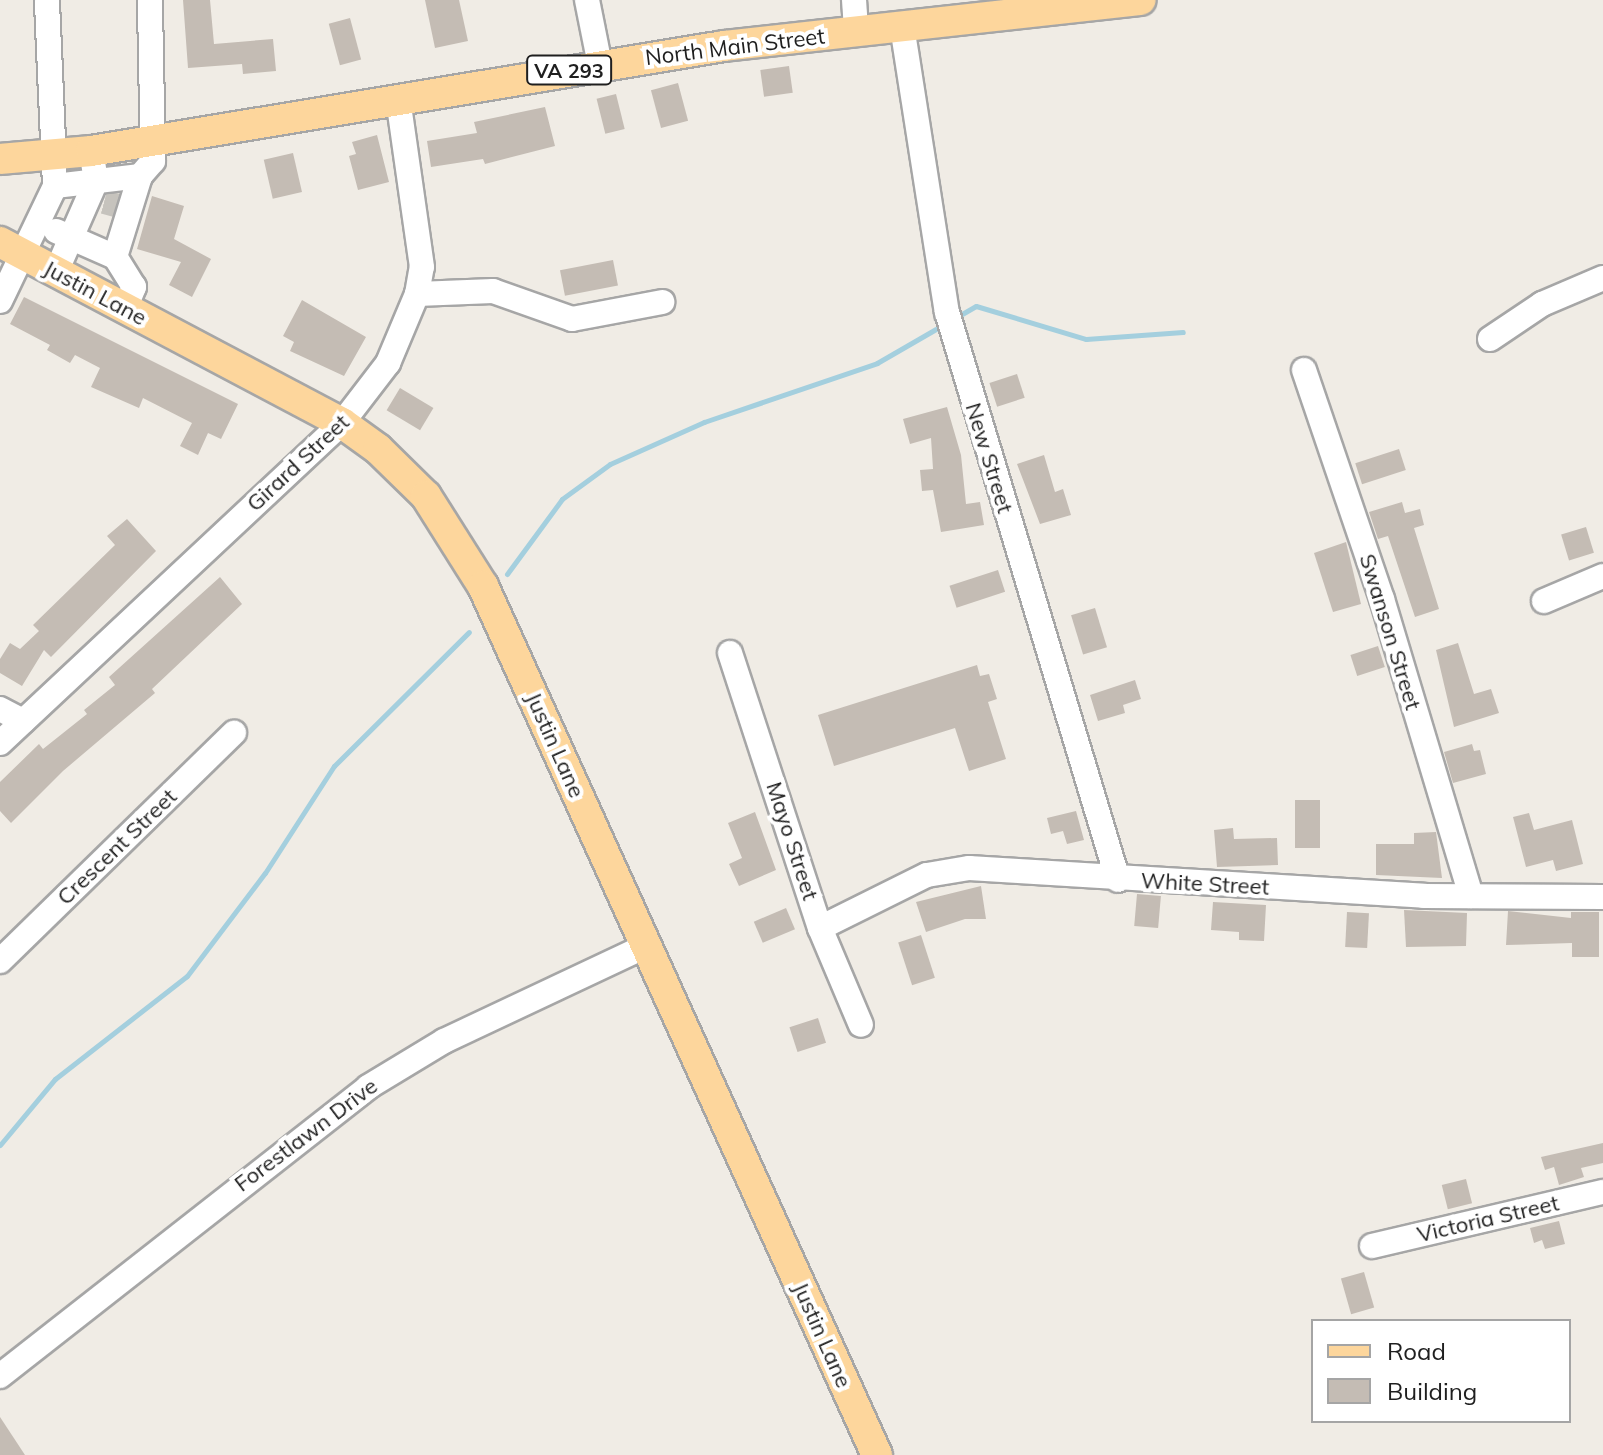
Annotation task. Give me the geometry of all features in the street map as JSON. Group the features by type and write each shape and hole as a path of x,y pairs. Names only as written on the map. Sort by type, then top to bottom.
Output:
{"main road":[{"name":"North Main Street","path":"0,159 91,151 600,65 856,31 1140,0"},
{"name":"Justin Lane","path":"13,249 342,423 406,474 464,552 877,1455"}],"street":[{"path":"0,301 13,249 40,226 55,186 47,0"},
{"path":"56,272 72,235 153,161 149,140 150,0"},
{"path":"587,0 600,65"},
{"path":"854,0 856,31"},
{"name":"New Street","path":"902,26 947,312 1118,880"},
{"name":"Girard Street","path":"0,743 342,423 388,363 417,294 422,248 398,98"},
{"path":"91,151 108,199 115,257 134,287 125,309"},
{"path":"55,186 108,199 140,176"},
{"path":"40,226 72,235 115,257"},
{"path":"1490,339 1542,304 1603,278"},
{"path":"417,294 493,291 572,319 662,302"},
{"name":"Swanson Street","path":"1304,370 1382,599 1471,896"},
{"path":"1544,601 1603,576"},
{"name":"Mayo Street","path":"730,653 820,928 861,1025"},
{"path":"0,709 23,721"},
{"name":"Crescent Street","path":"0,961 234,733"},
{"name":"White Street","path":"820,928 948,869 1471,896 1603,897"},
{"name":"Forestlawn Drive","path":"0,1376 368,1087 444,1041 646,946"},
{"name":"Victoria Street","path":"1372,1246 1603,1192"}],"building":[{"path":"183,0 210,0 214,44 273,39 276,71 243,74 242,64 188,68"},
{"path":"425,0 459,0 468,41 435,48"},
{"path":"350,18 361,60 340,65 329,24"},
{"path":"789,66 793,93 764,97 760,70"},
{"path":"678,83 688,121 661,128 651,90"},
{"path":"616,94 625,129 605,134 597,99"},
{"path":"545,107 555,146 485,164 483,159 431,167 427,141 477,133 474,122"},
{"path":"377,135 389,182 358,190 349,156 356,154 352,142"},
{"path":"293,153 302,192 273,199 264,160"},
{"path":"152,196 184,206 174,239 211,259 192,297 169,285 181,262 137,249"},
{"path":"613,260 618,286 565,296 560,270"},
{"path":"24,297 238,404 221,439 208,433 198,455 180,446 192,423 143,398 139,408 91,387 100,368 75,355 70,363 47,350 50,345 10,324"},
{"path":"302,300 366,337 344,376 290,351 294,342 283,336"},
{"path":"1017,374 1025,398 997,407 989,383"},
{"path":"400,388 433,408 420,430 387,410"},
{"path":"947,407 961,455 966,504 980,502 984,525 941,532 933,490 922,491 920,470 933,469 931,438 910,444 903,419"},
{"path":"1399,449 1406,470 1362,484 1355,463"},
{"path":"1044,455 1055,492 1063,489 1071,515 1040,524 1017,464"},
{"path":"1402,502 1405,513 1420,509 1424,525 1414,528 1439,609 1415,617 1388,536 1378,539 1369,512"},
{"path":"127,519 156,551 51,657 44,650 22,686 0,673 0,659 10,643 20,649 39,631 33,625 115,545 107,536"},
{"path":"1586,527 1594,553 1569,560 1561,535"},
{"path":"1346,542 1361,604 1333,612 1314,553"},
{"path":"998,570 1005,592 957,608 949,586"},
{"path":"220,577 242,604 152,689 155,693 63,771 11,823 0,811 0,782 39,744 43,749 87,714 84,710 115,685 109,677"},
{"path":"1095,608 1107,647 1083,655 1071,615"},
{"path":"1458,643 1474,694 1491,689 1499,713 1454,727 1436,650"},
{"path":"1378,646 1385,667 1357,676 1350,655"},
{"path":"977,665 980,676 989,674 997,699 988,702 1006,759 969,771 955,728 834,766 818,715"},
{"path":"1135,680 1141,699 1123,705 1125,713 1098,721 1090,695"},
{"path":"1472,744 1474,751 1480,750 1486,774 1453,783 1444,752"},
{"path":"1295,800 1320,800 1320,848 1295,848"},
{"path":"1076,811 1084,840 1067,844 1063,831 1051,834 1047,818"},
{"path":"755,812 776,870 739,886 729,864 742,858 728,823"},
{"path":"1529,813 1534,830 1572,820 1583,864 1556,871 1553,860 1526,867 1513,817"},
{"path":"1233,828 1234,839 1277,838 1278,865 1217,867 1214,830"},
{"path":"1436,832 1442,878 1376,875 1376,844 1414,844 1414,833"},
{"path":"981,886 986,919 965,919 926,932 916,902"},
{"path":"1137,894 1161,896 1158,928 1134,926"},
{"path":"1213,902 1266,905 1264,941 1239,940 1239,932 1211,930"},
{"path":"786,908 795,929 763,943 754,922"},
{"path":"1404,910 1467,913 1466,946 1406,947"},
{"path":"1508,911 1571,918 1571,912 1599,912 1599,957 1572,957 1572,943 1506,945"},
{"path":"1347,912 1369,913 1367,948 1345,947"},
{"path":"921,935 935,978 912,985 898,942"},
{"path":"818,1018 826,1043 798,1052 789,1027"},
{"path":"1603,1143 1603,1163 1581,1168 1584,1177 1559,1185 1554,1167 1545,1170 1541,1157"},
{"path":"1466,1179 1472,1203 1448,1209 1442,1185"},
{"path":"1559,1221 1565,1244 1545,1249 1542,1240 1534,1243 1530,1228"},
{"path":"1364,1272 1374,1308 1351,1314 1341,1279"},
{"path":"0,1417 25,1455 0,1455"}],"waterway":[{"path":"962,314 976,306 1086,339 1183,332"},
{"path":"507,574 562,499 610,464 704,422 877,363 936,329"},
{"path":"0,1145 55,1079 187,976 265,873 334,766 469,632"}],"tunnel":[{"path":"104,202 123,207"}]}
